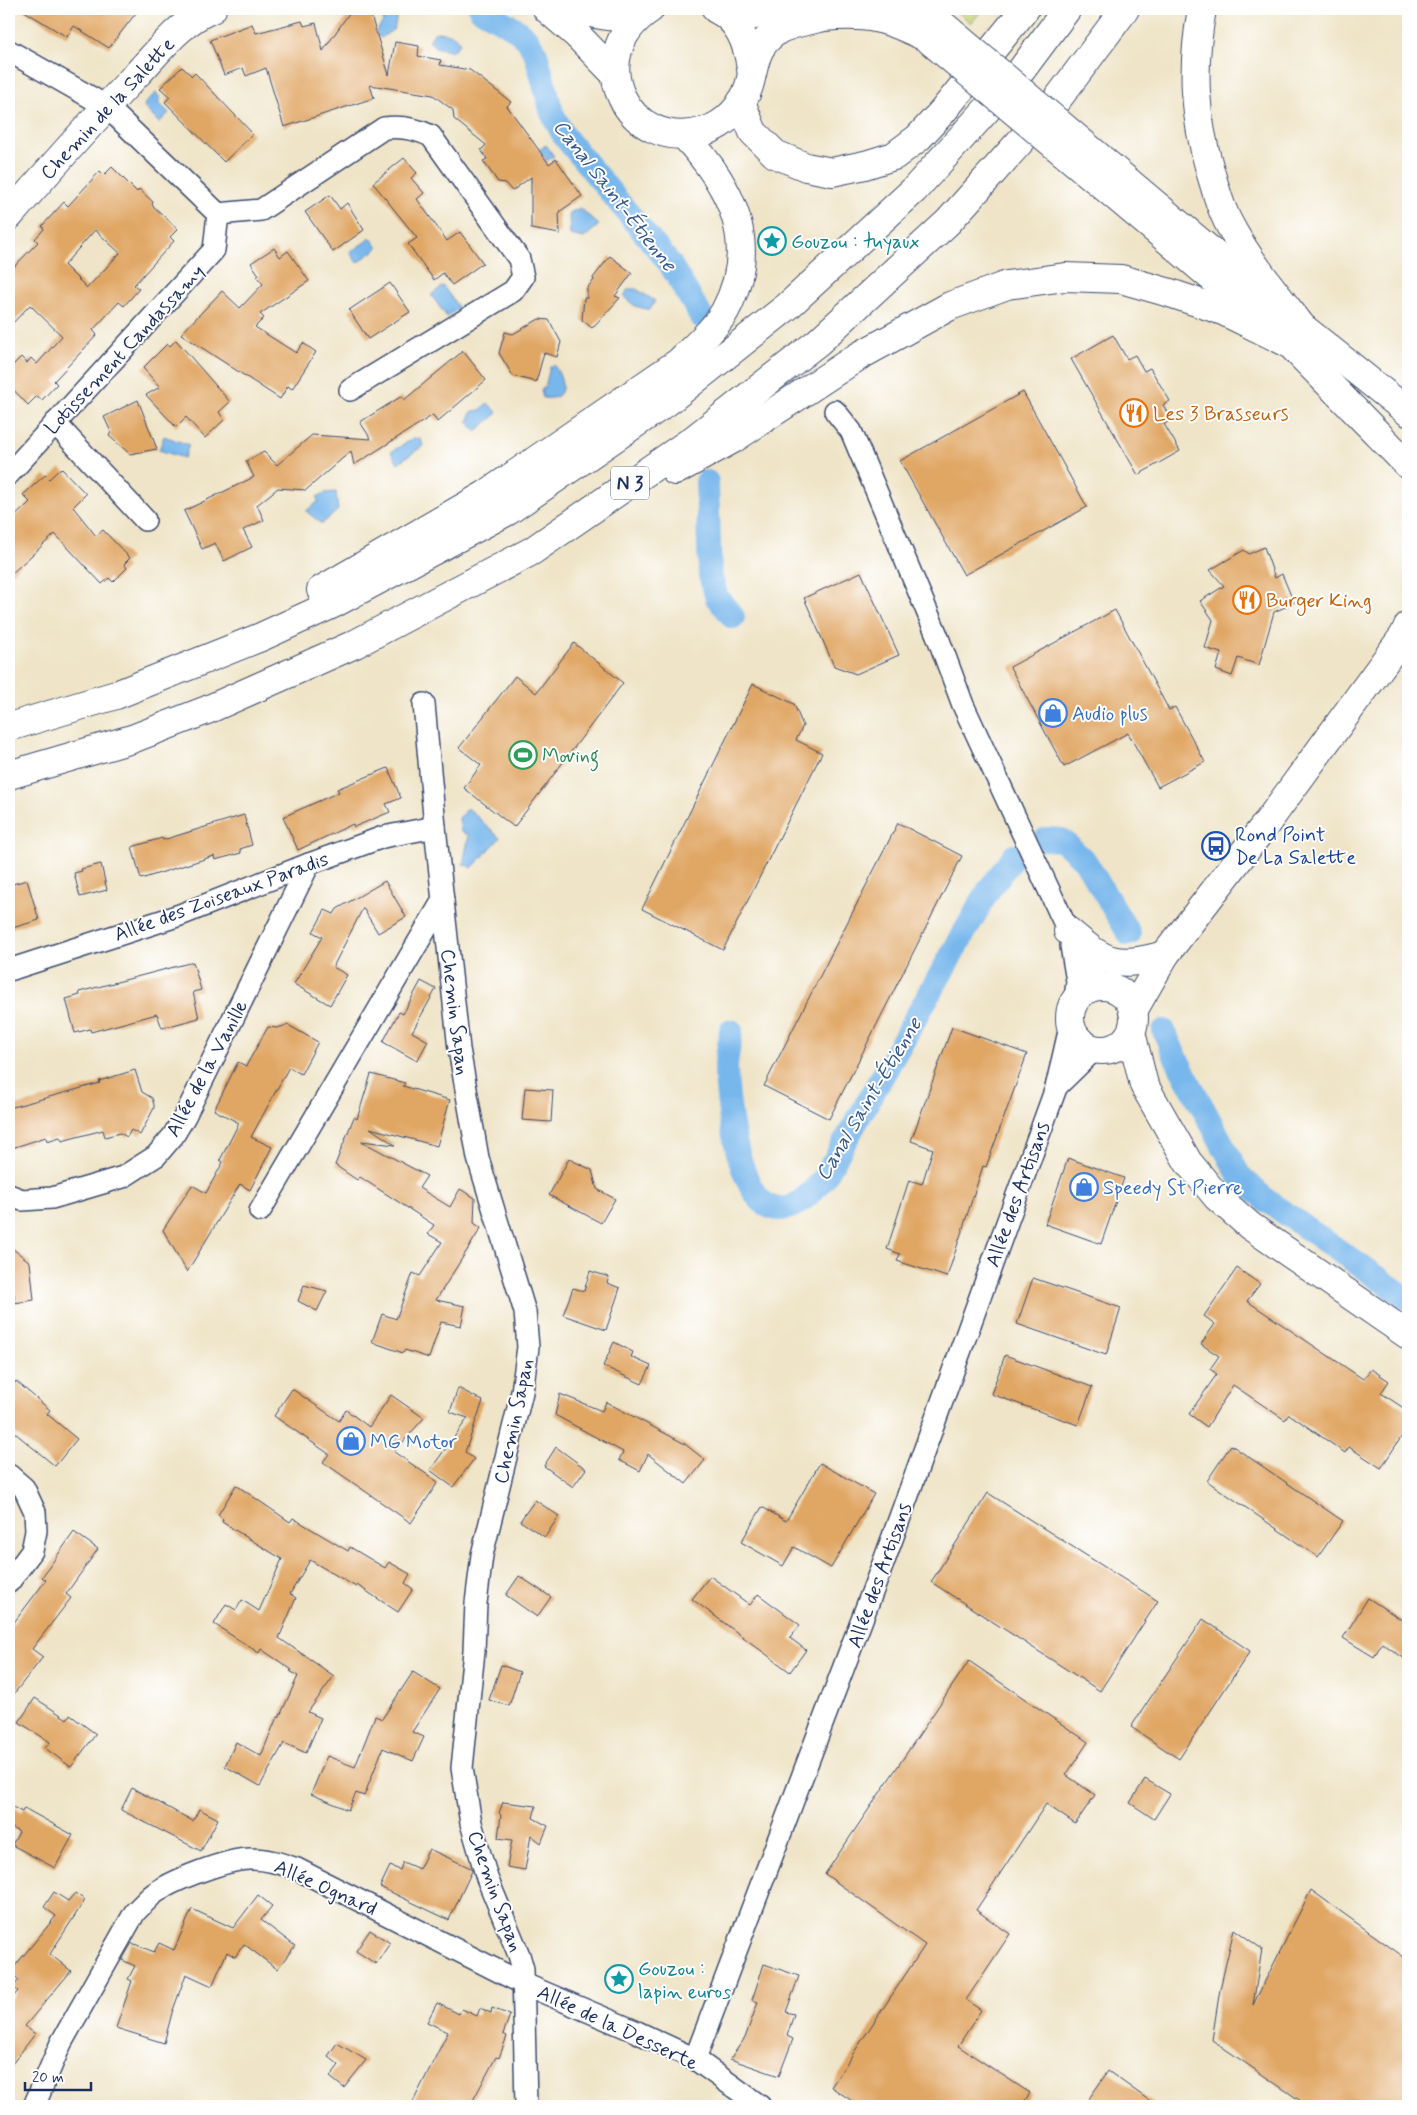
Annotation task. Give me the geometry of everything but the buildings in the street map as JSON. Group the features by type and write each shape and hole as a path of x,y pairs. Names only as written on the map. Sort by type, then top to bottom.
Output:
{"main road":[{"name":"Chemin de la Salette","path":"9,216 106,106 180,29 198,14 212,9"},
{"path":"547,9 577,35 615,74"},
{"path":"566,9 607,16 643,14"},
{"path":"718,10 751,16 776,9"},
{"path":"913,9 938,21 1182,239 1296,336 1408,412"},
{"path":"742,102 753,132 775,154 806,167 832,172 894,156 918,138 943,112 1025,9"},
{"name":"N 3","path":"9,727 116,695 261,637 334,603 508,511 667,402 788,306 914,190 1017,76 1067,9"},
{"name":"N 3","path":"9,775 132,738 280,680 355,644 532,551 694,439 818,342 948,222 1053,105 1125,9"},
{"path":"1202,9 1196,45 1194,83 1197,117 1220,207 1296,336 1408,465"},
{"path":"718,10 737,26 748,46 751,69"},
{"path":"643,14 623,34 616,54 615,74 620,94 627,105 645,125 664,133 684,136 707,131 726,120 742,102 748,86 751,69 761,45 778,30 824,17 850,15 879,18 901,25 927,38 1182,239"},
{"path":"190,667 485,495 679,362 706,335 724,311 735,286 741,262 739,234 734,210 724,186 706,159 684,136"},
{"path":"532,551 733,439 859,356 950,306 1007,285 1065,277 1121,279 1170,293 1296,336"},
{"path":"1098,1050 1119,1045 1165,954 1269,820 1407,631"},
{"path":"1068,931 1103,957 1120,963 1137,962 1165,954"},
{"path":"1144,1085 1098,1050 1079,1041 1070,1027 1071,1008 1075,1000 1091,988 1107,987 1165,954"},
{"path":"1107,987 1123,994 1129,1002 1144,1085 1188,1162 1217,1196 1250,1226 1408,1335"}],"street":[{"path":"9,51 106,106 218,214 261,210 384,128 399,126 419,130 431,136 519,259 523,277 513,291 350,390"},
{"name":"Lotissement Candassamy","path":"9,474 214,250 218,214"},
{"path":"835,411 852,431 937,635 963,705 1068,931 1107,987"},
{"path":"55,423 144,520"},
{"name":"Chemin Sapan","path":"424,704 442,900 459,1049 478,1158 525,1312 528,1347 522,1392 482,1555 462,1768 465,1796 487,1878 519,1955 524,1984 526,2106"},
{"name":"Allée des Zoiseaux Paradis","path":"9,970 180,915 309,864 383,838 435,827"},
{"name":"Allée de la Vanille","path":"9,1195 22,1200 52,1198 123,1177 156,1156 173,1136 185,1116 309,864"},
{"path":"260,1211 442,900"},
{"path":"1068,931 1075,966 1075,1000"},
{"name":"Allée des Artisans","path":"695,2059 884,1561 1056,1088 1070,1027"},
{"name":"Allée des Artisans","path":"1056,1088 1098,1050"},
{"path":"9,1475 24,1488 35,1512 36,1531 32,1551 9,1582"},
{"name":"Allée Ognard","path":"34,2106 61,2043 135,1912 152,1895 170,1884 207,1869 231,1862 250,1859 273,1861 297,1869 524,1984"},
{"name":"Allée de la Desserte","path":"524,1984 695,2059 760,2106"}],"green space":[{"path":"954,9 983,9 971,23"}],"water":[{"path":"370,9 388,9 397,16 394,29 381,38 375,33 384,20"},
{"path":"438,32 454,36 459,40 460,44 452,51 435,47 429,41 434,33"},
{"path":"156,93 161,99 158,102 169,113 159,123 144,107 145,103"},
{"path":"546,145 554,156 533,170 525,160"},
{"path":"580,208 599,225 584,238 570,235 569,213"},
{"path":"371,238 378,248 357,263 350,252"},
{"path":"443,286 459,308 447,317 431,295"},
{"path":"628,289 636,289 655,301 650,310 635,306 624,297"},
{"path":"554,365 562,383 561,393 551,398 543,398 541,390 545,387 550,367"},
{"path":"488,403 498,413 476,431 467,421 470,419 470,414 473,411 480,410"},
{"path":"164,436 189,445 184,458 159,450"},
{"path":"414,438 421,439 423,446 398,463 391,452"},
{"path":"336,492 338,510 322,524 306,511 318,502 317,497 325,493"},
{"path":"468,808 500,838 472,868 463,864 469,835 461,832 459,818"}],"waterway":[{"name":"Canal Saint-Étienne","path":"480,9 514,28 527,39 536,54 552,113 564,136 670,264 701,316"},
{"name":"Canal Saint-Étienne","path":"707,482 710,575 717,598 733,617"},
{"name":"Canal Saint-Étienne","path":"1046,839 1062,840 1085,861 1129,934"},
{"name":"Canal Saint-Étienne","path":"731,1031 726,1065 732,1128 738,1153 746,1177 757,1196 770,1207 787,1208 797,1204 823,1180 988,891 1014,856"},
{"name":"Canal Saint-Étienne","path":"1164,1031 1176,1058 1239,1175 1266,1200 1408,1299"}],"place":[{"name":"Gouzou : tuyaux","path":"772,241"},
{"name":"Les 3 Brasseurs","path":"1134,413"},
{"name":"Burger King","path":"1247,600"},
{"name":"Audio plus","path":"1053,713"},
{"name":"Moving","path":"523,755"},
{"name":"Rond Point De La Salette","path":"1216,846"},
{"name":"Speedy St Pierre","path":"1084,1187"},
{"name":"MG Motor","path":"351,1441"},
{"name":"Gouzou : lapin euros","path":"619,1979"}]}
